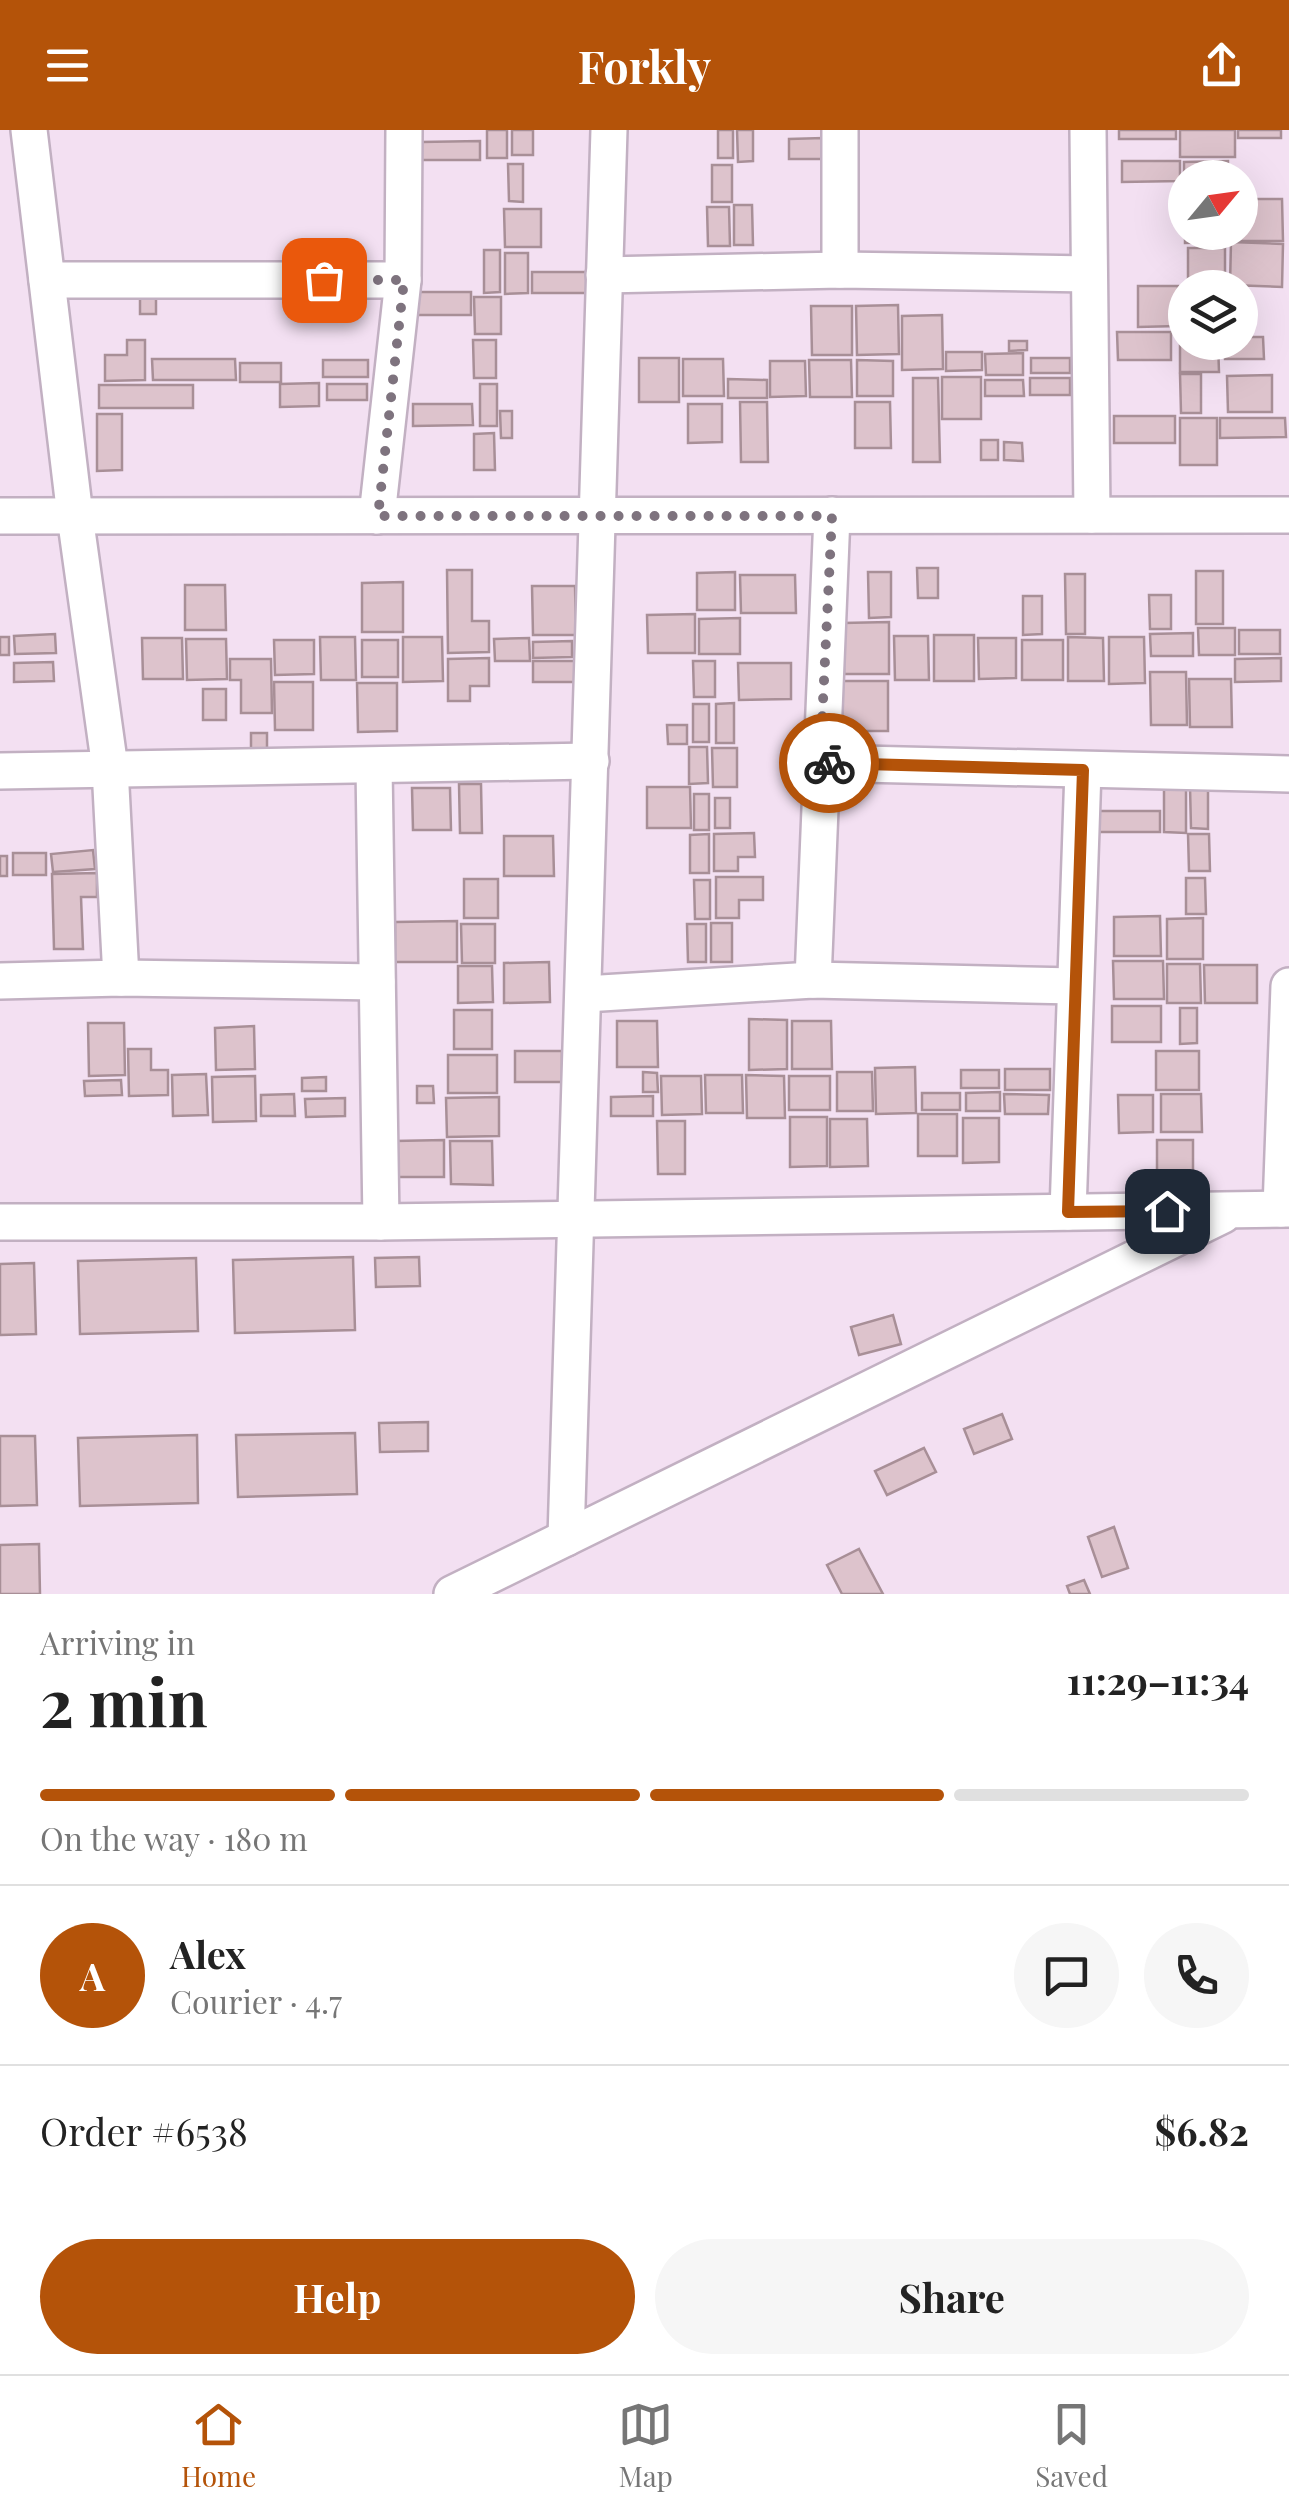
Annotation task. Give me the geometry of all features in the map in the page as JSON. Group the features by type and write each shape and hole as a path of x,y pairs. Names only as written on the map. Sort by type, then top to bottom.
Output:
{"street":[{"path":"29,130 74,516 110,768 120,978"},
{"path":"378,516 404,280 404,130"},
{"path":"566,1538 609,130"},
{"path":"840,130 840,270"},
{"path":"1088,130 1092,516"},
{"path":"604,275 840,270 1089,274"},
{"path":"46,280 404,280"},
{"path":"0,516 1289,515"},
{"path":"813,980 832,516"},
{"path":"0,771 591,761"},
{"path":"820,763 1289,774"},
{"path":"374,767 381,1222"},
{"path":"1068,1212 1083,770"},
{"path":"0,981 120,978 377,982"},
{"path":"584,994 813,980 1075,986"},
{"path":"0,1222 381,1222 1285,1209 1289,986"},
{"path":"452,1594 1233,1210"}],"building":[{"path":"487,130 507,130 507,158 487,158"},
{"path":"512,130 533,130 533,155 512,155"},
{"path":"718,130 733,130 733,158 718,158"},
{"path":"737,130 753,130 753,161 738,162"},
{"path":"1119,130 1176,130 1176,139 1119,139"},
{"path":"1180,130 1235,130 1235,157 1180,157"},
{"path":"1238,130 1281,130 1281,138 1238,138"},
{"path":"823,138 823,159 789,159 789,139"},
{"path":"480,141 480,160 421,160 421,142"},
{"path":"1122,161 1168,161 1168,181 1122,182"},
{"path":"508,164 523,164 523,202 509,201"},
{"path":"712,165 732,165 732,202 712,202"},
{"path":"1258,199 1282,199 1283,241 1258,241"},
{"path":"734,205 752,205 753,245 734,245"},
{"path":"707,207 729,207 730,246 708,246"},
{"path":"504,209 541,209 541,247 505,247"},
{"path":"1258,243 1283,244 1282,287 1258,286 1258,270 1230,270 1231,250 1258,250"},
{"path":"484,250 500,250 500,292 484,293"},
{"path":"1188,250 1225,250 1225,270 1188,270"},
{"path":"505,253 528,253 528,293 505,294"},
{"path":"532,272 593,272 593,293 532,293"},
{"path":"1138,286 1168,286 1168,326 1138,327"},
{"path":"415,292 471,292 471,315 414,315"},
{"path":"140,296 156,296 156,314 140,314"},
{"path":"474,297 501,297 501,334 475,334"},
{"path":"898,305 899,354 857,355 856,306"},
{"path":"811,306 852,306 852,355 812,355"},
{"path":"942,315 943,369 902,370 902,316"},
{"path":"1117,332 1168,332 1168,360 1118,360"},
{"path":"1258,337 1263,337 1264,359 1258,359"},
{"path":"127,340 145,340 145,380 105,381 105,355 127,355"},
{"path":"473,340 496,340 496,378 474,378"},
{"path":"1009,341 1027,341 1027,350 1009,351"},
{"path":"946,352 982,352 982,370 946,371"},
{"path":"1023,353 1023,375 986,375 985,354"},
{"path":"639,358 679,358 679,402 639,402"},
{"path":"1031,358 1070,358 1070,373 1031,373"},
{"path":"152,359 235,359 236,380 153,380"},
{"path":"683,359 723,359 724,396 683,396"},
{"path":"323,360 368,360 368,377 323,377"},
{"path":"809,360 851,360 852,397 810,397"},
{"path":"857,360 893,361 893,396 857,396"},
{"path":"1180,360 1219,360 1219,372 1180,372"},
{"path":"770,361 805,361 806,396 770,397"},
{"path":"240,363 281,363 281,382 240,382"},
{"path":"1180,374 1201,374 1201,413 1181,413"},
{"path":"1272,375 1272,412 1228,412 1227,376"},
{"path":"942,377 981,377 981,419 942,419"},
{"path":"913,378 938,378 940,462 913,462"},
{"path":"1030,378 1070,378 1070,395 1030,395"},
{"path":"728,379 767,380 767,398 728,398"},
{"path":"985,380 1023,380 1024,396 985,396"},
{"path":"319,383 319,406 280,407 280,384"},
{"path":"327,384 367,384 367,400 327,400"},
{"path":"480,384 497,384 497,426 480,426"},
{"path":"99,385 193,385 193,408 99,408"},
{"path":"740,402 767,402 768,462 741,462"},
{"path":"855,402 890,402 891,448 855,448"},
{"path":"413,404 472,404 473,425 413,426"},
{"path":"688,404 722,404 722,442 688,443"},
{"path":"500,411 512,411 512,438 501,438"},
{"path":"97,414 122,414 122,470 97,471"},
{"path":"1114,416 1175,416 1175,443 1114,443"},
{"path":"1180,418 1217,418 1217,465 1180,465"},
{"path":"1220,418 1285,418 1286,437 1220,438"},
{"path":"494,433 495,470 474,470 474,434"},
{"path":"981,440 998,440 998,460 981,460"},
{"path":"1004,442 1022,443 1023,461 1004,460"},
{"path":"917,568 938,568 938,598 918,598"},
{"path":"447,570 472,570 472,621 489,621 489,652 448,653"},
{"path":"1196,571 1223,571 1223,624 1196,624"},
{"path":"735,572 735,610 697,610 697,573"},
{"path":"868,572 891,572 891,617 869,618"},
{"path":"1065,574 1085,574 1085,634 1066,634"},
{"path":"740,575 795,575 796,613 741,613"},
{"path":"403,582 403,632 362,632 362,583"},
{"path":"185,585 225,585 226,630 185,630"},
{"path":"532,586 575,586 576,635 533,635"},
{"path":"1149,595 1171,595 1171,629 1150,629"},
{"path":"1023,596 1042,596 1042,634 1023,635"},
{"path":"695,614 695,653 648,653 647,615"},
{"path":"740,618 740,654 699,654 699,619"},
{"path":"889,622 889,674 844,674 843,623"},
{"path":"1198,628 1235,628 1235,655 1199,655"},
{"path":"1239,630 1280,630 1280,654 1239,654"},
{"path":"1193,633 1193,656 1151,656 1150,634"},
{"path":"55,634 56,653 15,654 14,636"},
{"path":"934,635 974,635 974,681 934,681"},
{"path":"894,636 928,636 929,680 895,680"},
{"path":"0,637 9,637 9,655 0,655"},
{"path":"320,637 355,637 356,680 321,680"},
{"path":"403,637 442,637 443,681 403,682"},
{"path":"1068,637 1103,638 1104,681 1068,681"},
{"path":"1109,637 1144,637 1145,683 1109,684"},
{"path":"142,638 182,638 183,679 143,679"},
{"path":"529,638 530,661 495,661 494,639"},
{"path":"978,638 1016,638 1016,678 979,679"},
{"path":"186,639 226,639 227,679 187,680"},
{"path":"274,640 314,640 314,674 275,675"},
{"path":"362,640 398,640 398,677 362,677"},
{"path":"1022,640 1063,640 1063,680 1022,680"},
{"path":"572,641 572,657 533,658 533,642"},
{"path":"489,658 489,686 470,686 470,701 448,701 448,659"},
{"path":"1281,658 1281,681 1235,682 1235,659"},
{"path":"230,659 271,659 272,713 241,713 241,680 230,680"},
{"path":"533,661 576,661 576,682 533,682"},
{"path":"693,661 715,661 715,697 694,697"},
{"path":"53,662 54,681 14,682 14,663"},
{"path":"738,663 791,663 791,699 739,700"},
{"path":"1150,672 1186,672 1187,725 1151,725"},
{"path":"1189,679 1231,679 1232,727 1190,727"},
{"path":"842,681 888,681 888,731 842,731"},
{"path":"274,682 313,682 313,730 275,730"},
{"path":"357,683 397,683 397,731 358,732"},
{"path":"203,689 226,689 226,720 203,720"},
{"path":"734,703 734,743 716,743 716,704"},
{"path":"693,704 709,704 709,742 693,742"},
{"path":"667,725 687,725 687,744 668,744"},
{"path":"251,733 267,733 267,750 251,750"},
{"path":"689,747 707,747 708,783 689,784"},
{"path":"712,748 737,748 737,787 713,787"},
{"path":"459,784 481,784 482,833 460,833"},
{"path":"1164,785 1186,785 1186,833 1164,832"},
{"path":"647,787 690,787 691,828 647,828"},
{"path":"1190,787 1208,787 1208,829 1191,828"},
{"path":"412,788 450,788 451,830 413,830"},
{"path":"694,794 709,794 709,830 694,830"},
{"path":"715,798 730,798 730,828 715,828"},
{"path":"1098,811 1160,811 1160,832 1098,832"},
{"path":"754,833 755,857 738,857 738,871 714,871 714,834"},
{"path":"709,834 709,873 690,873 690,835"},
{"path":"1188,834 1209,834 1210,871 1189,871"},
{"path":"504,836 553,836 554,876 504,876"},
{"path":"93,850 95,869 53,872 51,854"},
{"path":"13,853 46,853 46,875 13,875"},
{"path":"0,856 7,856 7,876 0,876"},
{"path":"97,873 97,897 81,897 83,949 54,949 52,874"},
{"path":"716,877 763,877 763,900 739,900 739,918 716,918"},
{"path":"1186,878 1205,878 1206,914 1186,914"},
{"path":"464,879 498,879 498,918 464,918"},
{"path":"694,880 710,880 710,919 695,919"},
{"path":"1160,916 1161,956 1114,956 1114,917"},
{"path":"1203,918 1203,959 1167,959 1167,919"},
{"path":"457,921 457,962 395,962 395,922"},
{"path":"711,923 732,923 732,962 711,962"},
{"path":"461,924 495,924 495,963 462,963"},
{"path":"687,924 706,924 706,962 688,962"},
{"path":"1113,961 1163,961 1164,999 1114,999"},
{"path":"549,962 550,1002 504,1003 504,963"},
{"path":"1167,964 1200,964 1201,1003 1167,1003"},
{"path":"1204,965 1257,965 1257,1003 1205,1003"},
{"path":"458,966 492,966 493,1002 458,1003"},
{"path":"1112,1006 1161,1006 1161,1042 1112,1042"},
{"path":"1180,1008 1197,1008 1197,1043 1180,1044"},
{"path":"454,1010 492,1010 492,1049 454,1049"},
{"path":"749,1019 787,1020 787,1069 749,1070"},
{"path":"617,1021 657,1021 658,1067 617,1067"},
{"path":"792,1021 831,1021 832,1069 792,1069"},
{"path":"88,1023 124,1023 125,1075 89,1076"},
{"path":"254,1026 255,1069 216,1070 215,1028"},
{"path":"128,1049 151,1049 151,1070 168,1070 168,1095 129,1096"},
{"path":"515,1051 562,1051 562,1082 515,1082"},
{"path":"1156,1051 1199,1051 1199,1090 1156,1090"},
{"path":"448,1055 497,1055 497,1093 448,1093"},
{"path":"915,1067 916,1113 876,1114 875,1068"},
{"path":"1005,1069 1050,1069 1050,1090 1005,1090"},
{"path":"961,1070 999,1070 999,1088 961,1088"},
{"path":"643,1072 657,1073 658,1092 643,1092"},
{"path":"837,1072 872,1072 873,1111 837,1111"},
{"path":"206,1074 208,1115 173,1116 172,1075"},
{"path":"705,1075 742,1075 743,1113 706,1113"},
{"path":"746,1075 784,1076 785,1118 747,1118"},
{"path":"255,1076 256,1121 213,1122 212,1077"},
{"path":"661,1076 701,1076 702,1114 662,1115"},
{"path":"789,1076 830,1076 830,1110 789,1110"},
{"path":"326,1077 326,1091 302,1091 302,1078"},
{"path":"121,1080 122,1095 85,1096 84,1081"},
{"path":"417,1086 433,1086 434,1103 417,1103"},
{"path":"1000,1092 1000,1111 966,1111 966,1093"},
{"path":"922,1093 960,1093 960,1110 922,1110"},
{"path":"294,1094 295,1116 261,1116 261,1095"},
{"path":"1004,1094 1049,1095 1048,1114 1005,1114"},
{"path":"1161,1094 1201,1094 1202,1132 1161,1132"},
{"path":"1118,1095 1153,1095 1153,1132 1119,1133"},
{"path":"653,1096 653,1116 611,1116 611,1097"},
{"path":"499,1097 499,1136 447,1137 446,1098"},
{"path":"345,1098 345,1116 306,1117 305,1099"},
{"path":"918,1114 957,1114 957,1156 918,1156"},
{"path":"790,1117 827,1117 827,1166 790,1167"},
{"path":"963,1118 999,1118 999,1162 963,1163"},
{"path":"830,1119 867,1119 868,1166 830,1167"},
{"path":"657,1121 685,1121 685,1174 658,1174"},
{"path":"444,1140 444,1177 395,1177 395,1141"},
{"path":"1157,1140 1193,1140 1193,1174 1157,1174"},
{"path":"450,1141 492,1141 493,1185 451,1184"},
{"path":"353,1257 355,1330 235,1333 233,1260"},
{"path":"419,1257 420,1286 376,1287 375,1258"},
{"path":"196,1258 198,1331 80,1334 78,1261"},
{"path":"34,1263 36,1334 0,1335 0,1264"},
{"path":"893,1315 901,1344 859,1355 851,1327"},
{"path":"1002,1414 1012,1439 974,1454 964,1429"},
{"path":"428,1422 428,1451 380,1452 379,1423"},
{"path":"355,1433 357,1494 238,1497 236,1435"},
{"path":"197,1435 198,1503 80,1506 78,1438"},
{"path":"0,1436 35,1436 37,1505 0,1506"},
{"path":"924,1448 936,1472 887,1495 875,1471"},
{"path":"1114,1527 1128,1568 1102,1577 1088,1537"},
{"path":"39,1544 40,1594 0,1594 0,1545"},
{"path":"859,1549 883,1594 842,1594 827,1565"},
{"path":"1084,1580 1090,1594 1070,1594 1067,1586"}],"way so far":[{"path":"324,280 404,280 378,516 832,516 820,763 829,763"}],"route":[{"path":"829,763 1083,770 1068,1212 1167,1211"}]}
